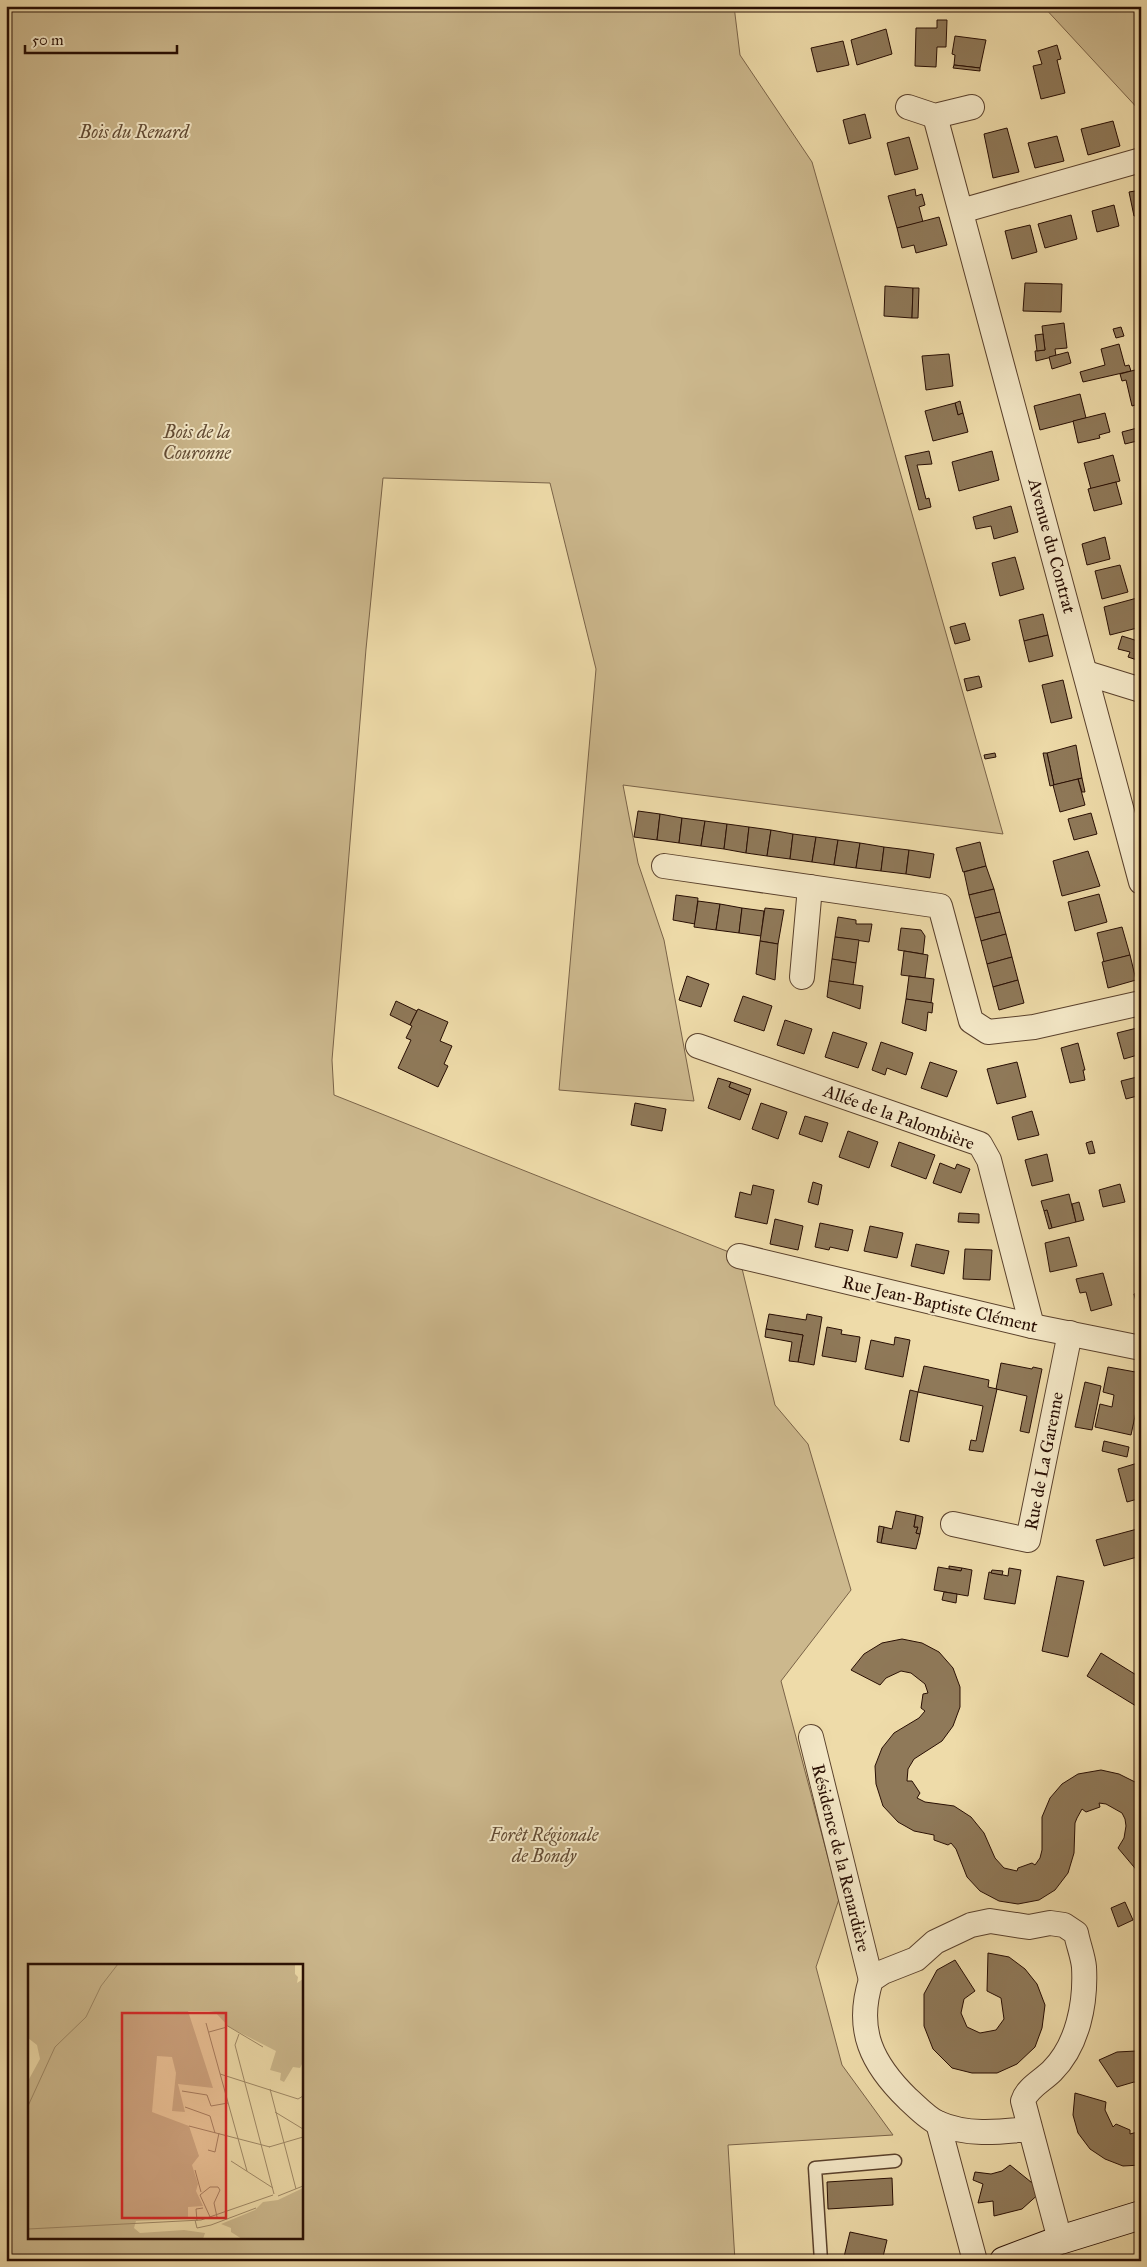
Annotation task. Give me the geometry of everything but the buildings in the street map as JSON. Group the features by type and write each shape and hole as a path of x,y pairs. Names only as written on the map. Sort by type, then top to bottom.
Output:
{"street":[{"path":"908,107 935,116 972,107"},
{"name":"Avenue du Contrat","path":"935,116 1141,882"},
{"path":"961,211 1141,160"},
{"path":"1086,673 1141,690"},
{"path":"664,866 940,906 971,1021 988,1032 1034,1028 1141,1003"},
{"path":"802,977 810,887"},
{"name":"Allée de la Palombière","path":"698,1046 980,1144 989,1160 1032,1326"},
{"name":"Rue Jean-Baptiste Clément","path":"739,1256 1032,1326 1141,1348"},
{"name":"Rue de La Garenne","path":"954,1524 1028,1540 1070,1333"},
{"name":"Résidence de la Renardière","path":"811,1737 871,1980 863,2015 867,2039 875,2058 899,2090 938,2123 988,2133 1029,2129"},
{"name":"Résidence de la Renardière","path":"871,1980 882,1972 916,1959 935,1942 971,1925 990,1922 1029,1927 1050,1924 1064,1925 1076,1933 1084,1966 1082,2006 1078,2027 1067,2052 1053,2070 1025,2092 1023,2101 1058,2251"},
{"path":"938,2123 975,2261"},
{"path":"1006,2260 1058,2251 1135,2217"}],"lane":[{"path":"821,2261 815,2168 895,2161"}],"green space":[{"path":"6,6 734,6 740,55 812,162 1003,834 623,785 638,863 664,940 694,1101 559,1090 596,669 550,483 383,478 366,649 332,1060 334,1095 739,1256 775,1405 808,1444 851,1590 781,1681 839,1899 816,1967 842,2065 893,2135 728,2145 735,2261 6,2261"},
{"path":"1043,6 1141,6 1141,112"}],"park label":[{"name":"Bois du Renard","path":"134,132"},
{"name":"Bois de la Couronne","path":"197,442"},
{"name":"Forêt Régionale de Bondy","path":"544,1845"}]}
